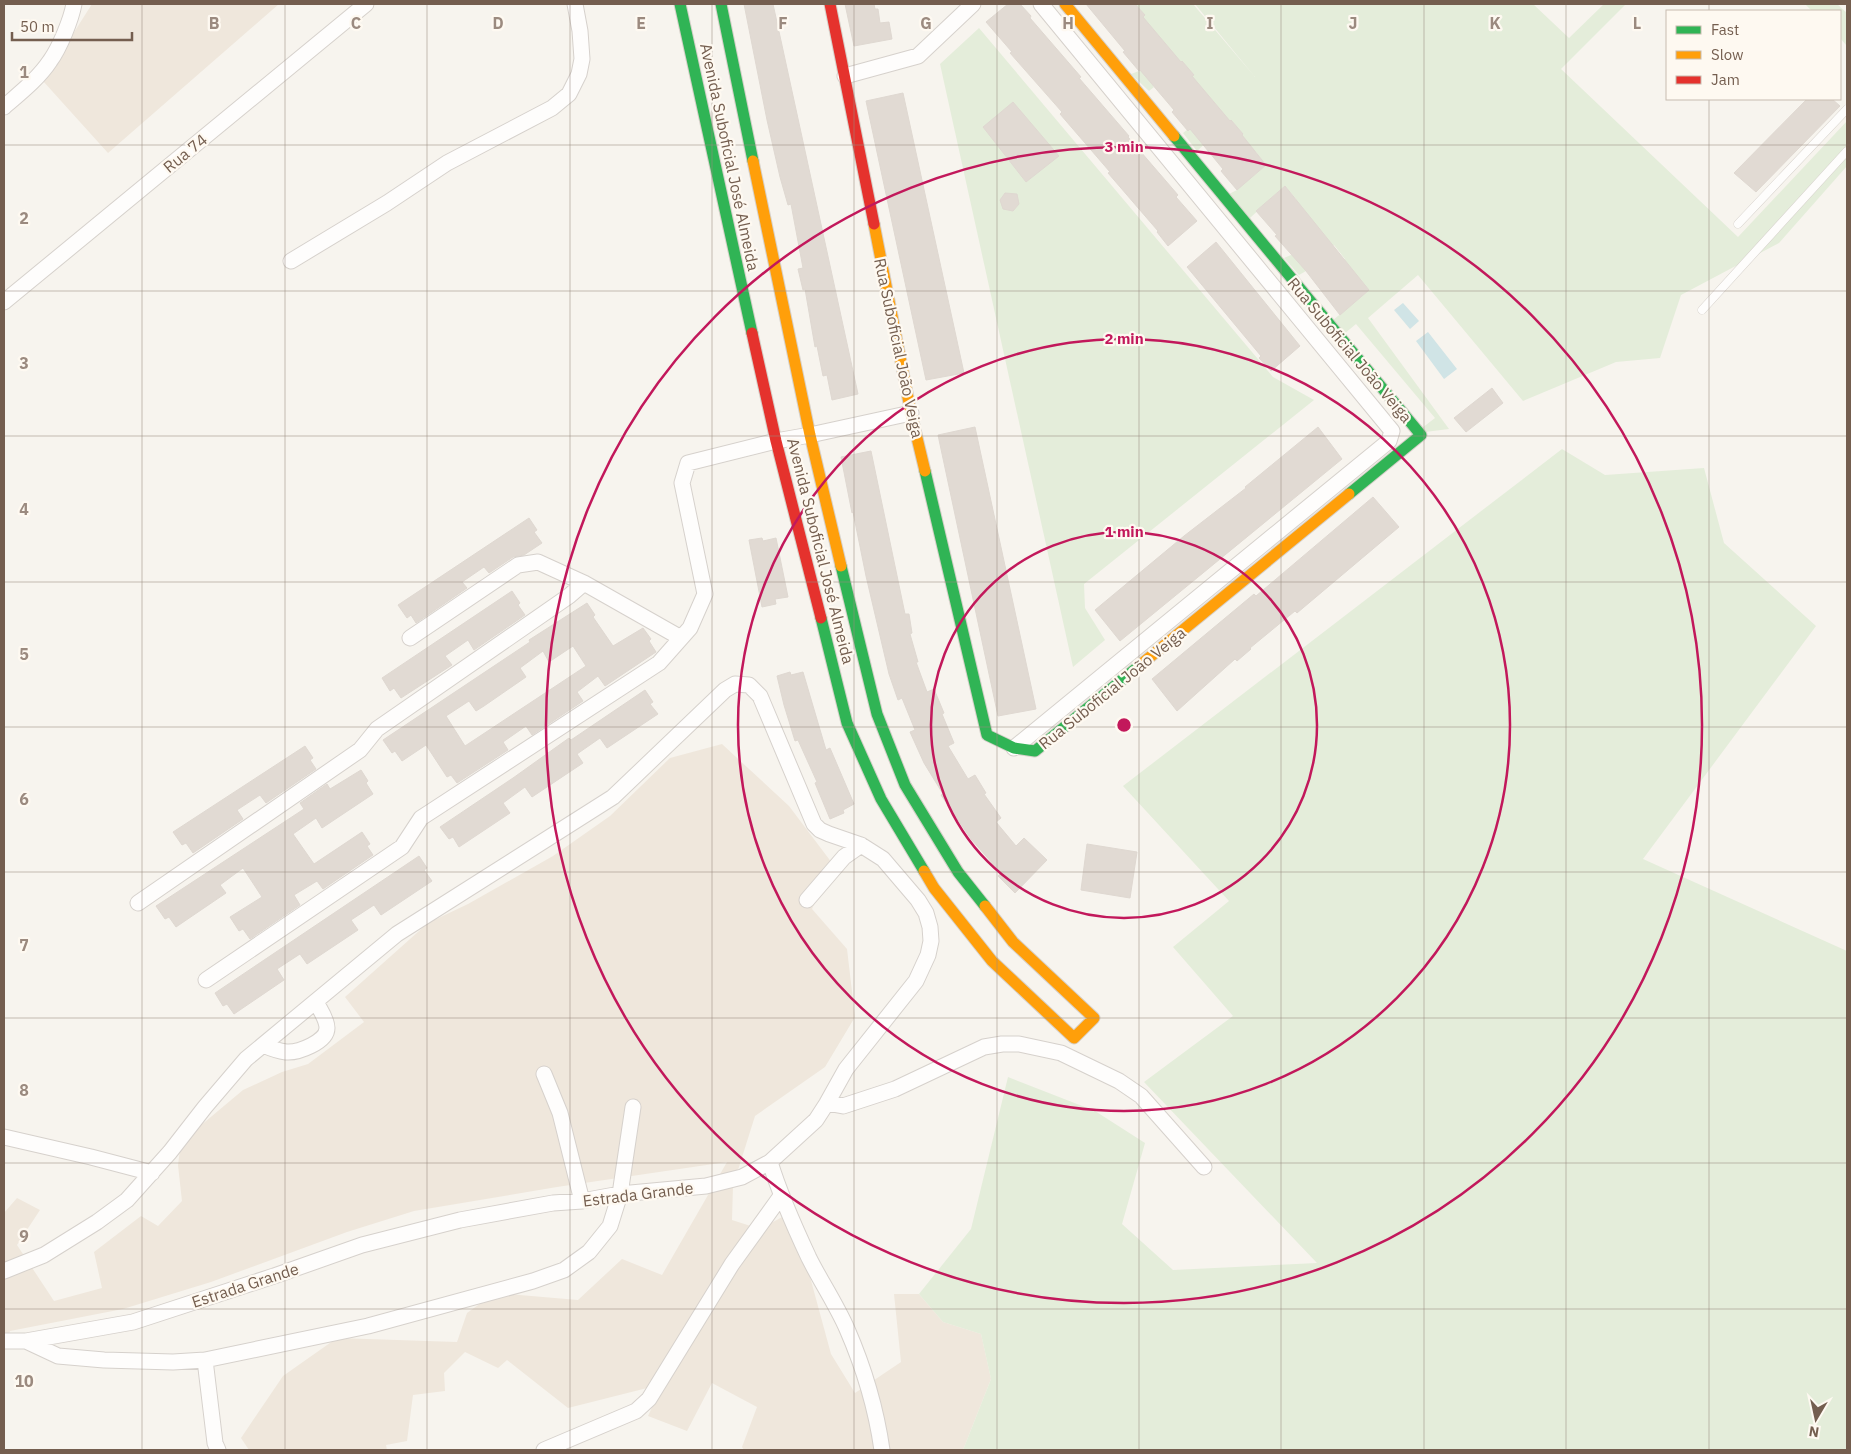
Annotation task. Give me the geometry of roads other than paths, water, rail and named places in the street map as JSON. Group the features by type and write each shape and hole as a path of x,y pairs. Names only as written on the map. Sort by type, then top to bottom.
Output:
{"street":[{"path":"4,107 30,84 51,60 74,4"},
{"name":"Rua 74","path":"5,300 366,4"},
{"path":"290,261 387,203 447,163 552,108 569,94 579,74 582,59 580,30 575,4"},
{"name":"Avenida Suboficial José Almeida","path":"680,4 776,441 847,723 881,799 934,888 992,961 1074,1038 1094,1018 1013,942 958,872 905,785 877,714 810,436 721,4"},
{"name":"Rua Suboficial João Veiga","path":"830,4 911,413 987,735 1014,748 1035,751 1421,436 1064,4"},
{"path":"845,76 918,56 973,4"},
{"name":"Rua Suboficial João Veiga","path":"1014,748 1389,441 1392,431 1041,4"},
{"path":"206,980 402,847 421,818 659,663 690,628 705,594 682,483 688,463 776,441 810,436 911,413"},
{"path":"410,638 518,566 538,562 584,583 681,638"},
{"path":"138,903 360,750 377,729 569,596 584,583"},
{"name":"Estrada Grande","path":"4,1271 44,1254 97,1222 127,1200 152,1174 246,1059 397,934 613,797 725,690 735,684 749,685 760,696 814,824 820,830 861,845 883,859 918,900 926,913 930,926 928,955 916,981 846,1069 816,1120 770,1162 742,1176 706,1186 620,1194 582,1201 553,1203 460,1220 362,1245 132,1322 26,1341 4,1341"},
{"path":"807,900 844,857 861,845"},
{"path":"263,1045 287,1052 296,1052 321,1040 326,1034 328,1027 316,1002"},
{"path":"827,1103 843,1106 895,1089 984,1047 1019,1044 1061,1054 1119,1080 1142,1096 1204,1168"},
{"path":"544,1074 560,1113 582,1201"},
{"path":"26,1341 58,1356 104,1360 173,1362 205,1360 368,1326 533,1281 564,1270 589,1252 610,1226 620,1194 633,1107"},
{"path":"4,1137 91,1157 152,1174"},
{"path":"770,1162 781,1196 809,1258 846,1328 873,1403 882,1450"},
{"path":"544,1450 636,1411 649,1400 732,1264 781,1196"},
{"path":"205,1360 214,1443 218,1450"}],"lane":[{"path":"1738,224 1847,109"},
{"path":"1702,310 1847,151"}]}
